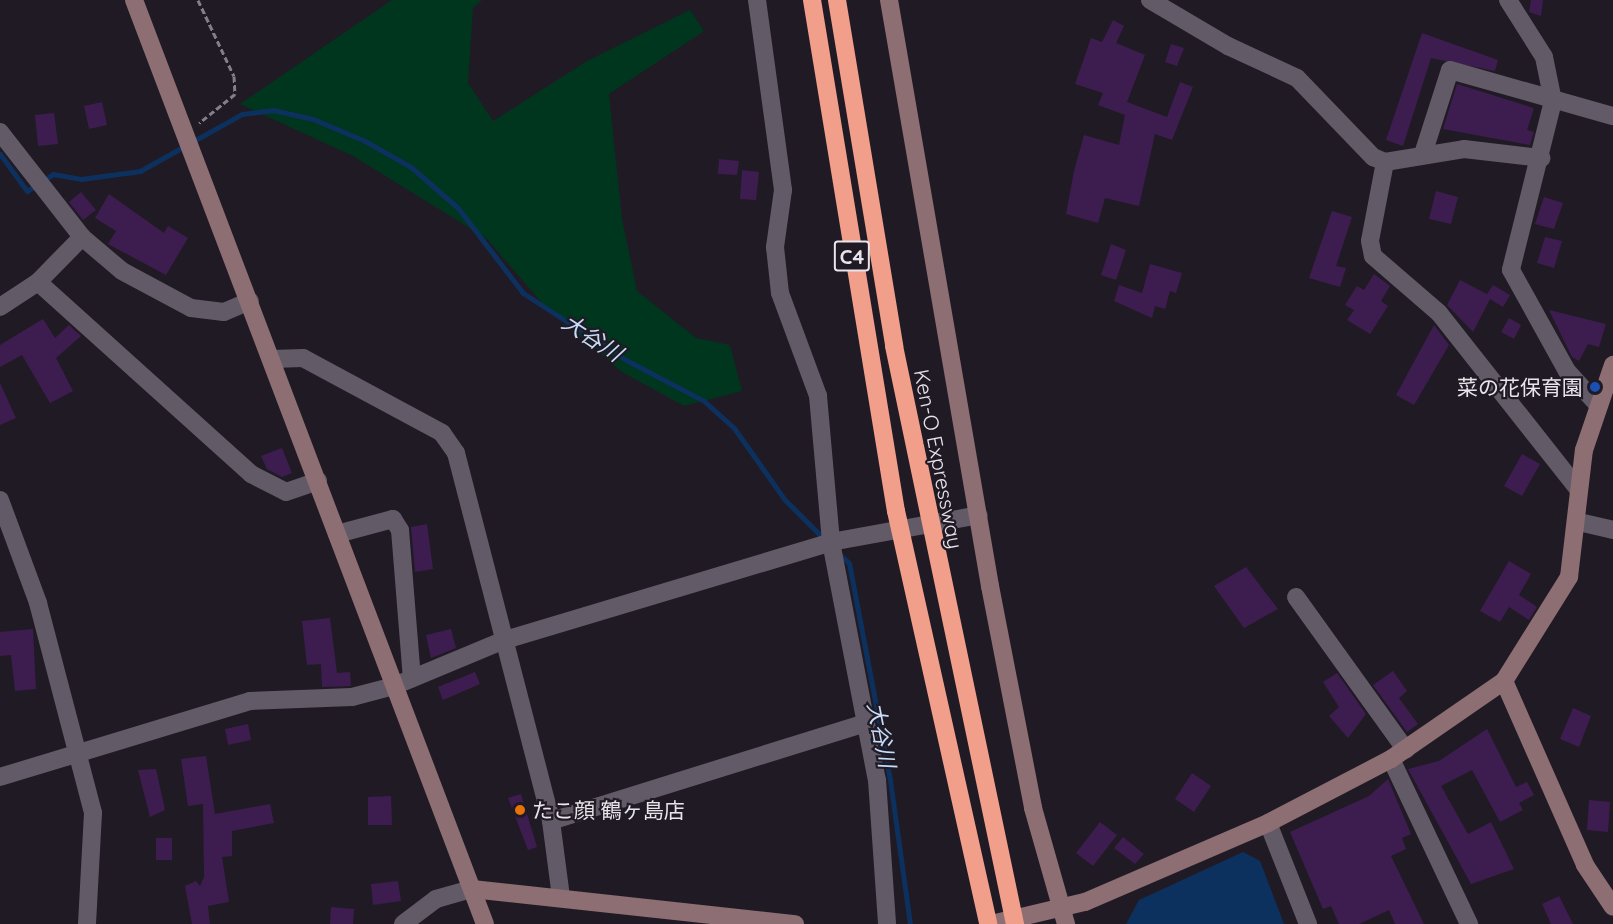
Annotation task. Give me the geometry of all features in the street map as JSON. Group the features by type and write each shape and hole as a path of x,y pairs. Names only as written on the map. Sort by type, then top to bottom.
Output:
{"highway":[{"name":"C4","path":"812,0 896,511 989,924"},
{"name":"Ken-O Expressway","path":"837,0 925,505 1015,924"}],"street":[{"path":"134,0 485,924"},
{"path":"757,0 783,190 775,247 780,293 818,396 831,542 877,780 887,924"},
{"path":"889,0 1033,808 1063,916"},
{"path":"1150,0 1228,46 1298,78 1373,157 1386,162 1423,154 1464,149 1541,158"},
{"path":"1508,0 1544,57 1553,101 1541,158 1511,270 1567,371 1599,406"},
{"path":"1423,154 1450,70 1553,101 1613,116"},
{"path":"0,132 82,237 122,271 192,308 224,312 249,301"},
{"path":"1386,162 1370,241 1373,256 1439,313 1577,488"},
{"path":"0,307 38,282 82,237"},
{"path":"38,282 251,474 286,492 318,481"},
{"path":"272,359 303,358 442,434 456,453 502,641 551,821 561,897"},
{"path":"989,924 1063,916 1268,823 1399,755 1504,681 1569,577 1579,522 1577,488 1599,406 1613,365"},
{"path":"0,500 38,603 80,755 93,813 87,924"},
{"path":"0,777 80,755 250,701 352,697 394,686 502,641 831,542 979,515"},
{"path":"337,534 393,519 400,530 412,679"},
{"path":"1579,522 1613,530"},
{"path":"1296,597 1399,755 1469,924"},
{"path":"1504,681 1585,865 1613,907"},
{"path":"551,821 866,723"},
{"path":"1268,823 1308,924"},
{"path":"403,924 436,899 472,889 795,924"}],"path":[{"path":"185,132 235,94 234,76 198,0"}],"green space":[{"path":"392,0 482,0 473,8 468,83 493,121 587,61 690,10 704,31 609,94 622,219 637,291 696,338 730,345 742,391 684,406 622,372 547,309 486,238 353,156 240,104"}],"water":[{"path":"1243,852 1260,861 1284,924 1126,924 1139,900"}],"building":[{"path":"1531,0 1543,0 1541,16 1529,12"},
{"path":"1113,20 1124,26 1116,43 1145,55 1127,102 1167,117 1180,82 1193,87 1172,140 1155,134 1139,206 1105,198 1098,223 1066,214 1074,171 1084,135 1119,145 1125,115 1098,105 1103,93 1075,84 1091,38 1102,42"},
{"path":"1422,33 1498,60 1495,71 1431,58 1403,146 1386,140"},
{"path":"1171,44 1184,48 1177,66 1165,62"},
{"path":"1457,84 1534,108 1527,130 1534,132 1530,145 1443,129"},
{"path":"102,102 107,125 89,129 84,106"},
{"path":"54,113 58,144 38,146 35,115"},
{"path":"719,159 739,161 737,175 718,174"},
{"path":"742,170 759,172 756,200 740,199"},
{"path":"1436,191 1458,197 1451,224 1429,219"},
{"path":"81,192 96,210 83,220 69,202"},
{"path":"109,194 164,233 168,226 188,238 166,275 108,244 116,231 95,218"},
{"path":"1544,197 1563,203 1554,229 1535,224"},
{"path":"1332,211 1352,217 1336,266 1346,268 1340,287 1309,278"},
{"path":"1545,237 1562,241 1554,268 1537,263"},
{"path":"1111,244 1126,250 1116,280 1101,275"},
{"path":"1150,264 1182,273 1176,293 1170,291 1165,309 1155,306 1152,318 1114,301 1119,285 1142,293"},
{"path":"1374,274 1390,286 1381,301 1388,306 1370,334 1347,320 1354,310 1345,305 1357,286 1364,290"},
{"path":"1460,280 1487,294 1493,285 1510,295 1503,307 1490,299 1473,332 1447,305"},
{"path":"1549,310 1606,324 1599,347 1588,344 1579,361 1572,357"},
{"path":"1509,318 1521,325 1514,339 1501,332"},
{"path":"43,319 55,338 69,325 81,336 56,358 73,391 50,403 22,355 0,367 0,345"},
{"path":"1434,325 1449,345 1414,405 1396,395"},
{"path":"0,383 16,418 0,425"},
{"path":"282,448 292,473 282,477 267,469 261,456"},
{"path":"1522,454 1540,464 1522,496 1504,486"},
{"path":"427,524 433,569 415,572 411,527"},
{"path":"1509,561 1531,574 1519,595 1537,607 1529,620 1509,607 1500,622 1480,611"},
{"path":"1246,567 1278,609 1244,628 1214,586"},
{"path":"330,618 337,673 350,672 351,686 322,687 321,664 307,665 302,621"},
{"path":"33,629 36,689 15,691 11,655 0,656 0,632"},
{"path":"451,629 456,648 431,658 426,635"},
{"path":"1393,671 1407,691 1399,698 1418,724 1407,732 1373,685"},
{"path":"475,672 480,684 443,700 438,687"},
{"path":"1337,673 1366,714 1348,738 1329,716 1339,707 1323,682"},
{"path":"1573,708 1591,716 1579,747 1560,739"},
{"path":"248,724 251,740 228,745 225,729"},
{"path":"1487,729 1516,787 1527,782 1534,795 1519,803 1523,810 1500,822 1472,770 1441,786 1468,834 1491,822 1514,869 1471,884 1408,769 1439,761"},
{"path":"206,756 215,814 270,804 274,823 232,831 232,856 222,857 229,902 208,906 210,924 192,924 185,886 196,881 200,886 204,877 203,804 188,806 181,759"},
{"path":"156,769 165,810 150,817 138,770"},
{"path":"1192,773 1211,786 1194,812 1175,799"},
{"path":"1388,779 1411,834 1402,838 1406,849 1391,856 1424,924 1395,924 1389,910 1359,924 1339,924 1331,906 1323,909 1290,832 1369,796"},
{"path":"521,794 537,847 528,850 508,798"},
{"path":"391,796 392,825 368,825 368,797"},
{"path":"1589,800 1610,802 1608,832 1587,830"},
{"path":"1100,822 1117,835 1093,866 1076,853"},
{"path":"1123,837 1144,854 1135,864 1114,848"},
{"path":"156,838 172,838 172,860 156,860"},
{"path":"398,881 401,901 373,905 371,884"},
{"path":"1559,896 1573,924 1551,924 1542,904"},
{"path":"331,907 354,909 353,924 330,924"}],"waterway":[{"name":"大谷川","path":"0,154 27,191 53,174 81,179 140,171 242,114 273,110 313,119 365,141 411,167 458,208 523,293 626,360 704,401 734,428 785,500 824,539"},
{"name":"大谷川","path":"839,554 849,563 890,780 910,924"}],"place":[{"name":"菜の花保育園","path":"1595,387"},
{"name":"たこ顔 鶴ヶ島店","path":"520,810"}]}
